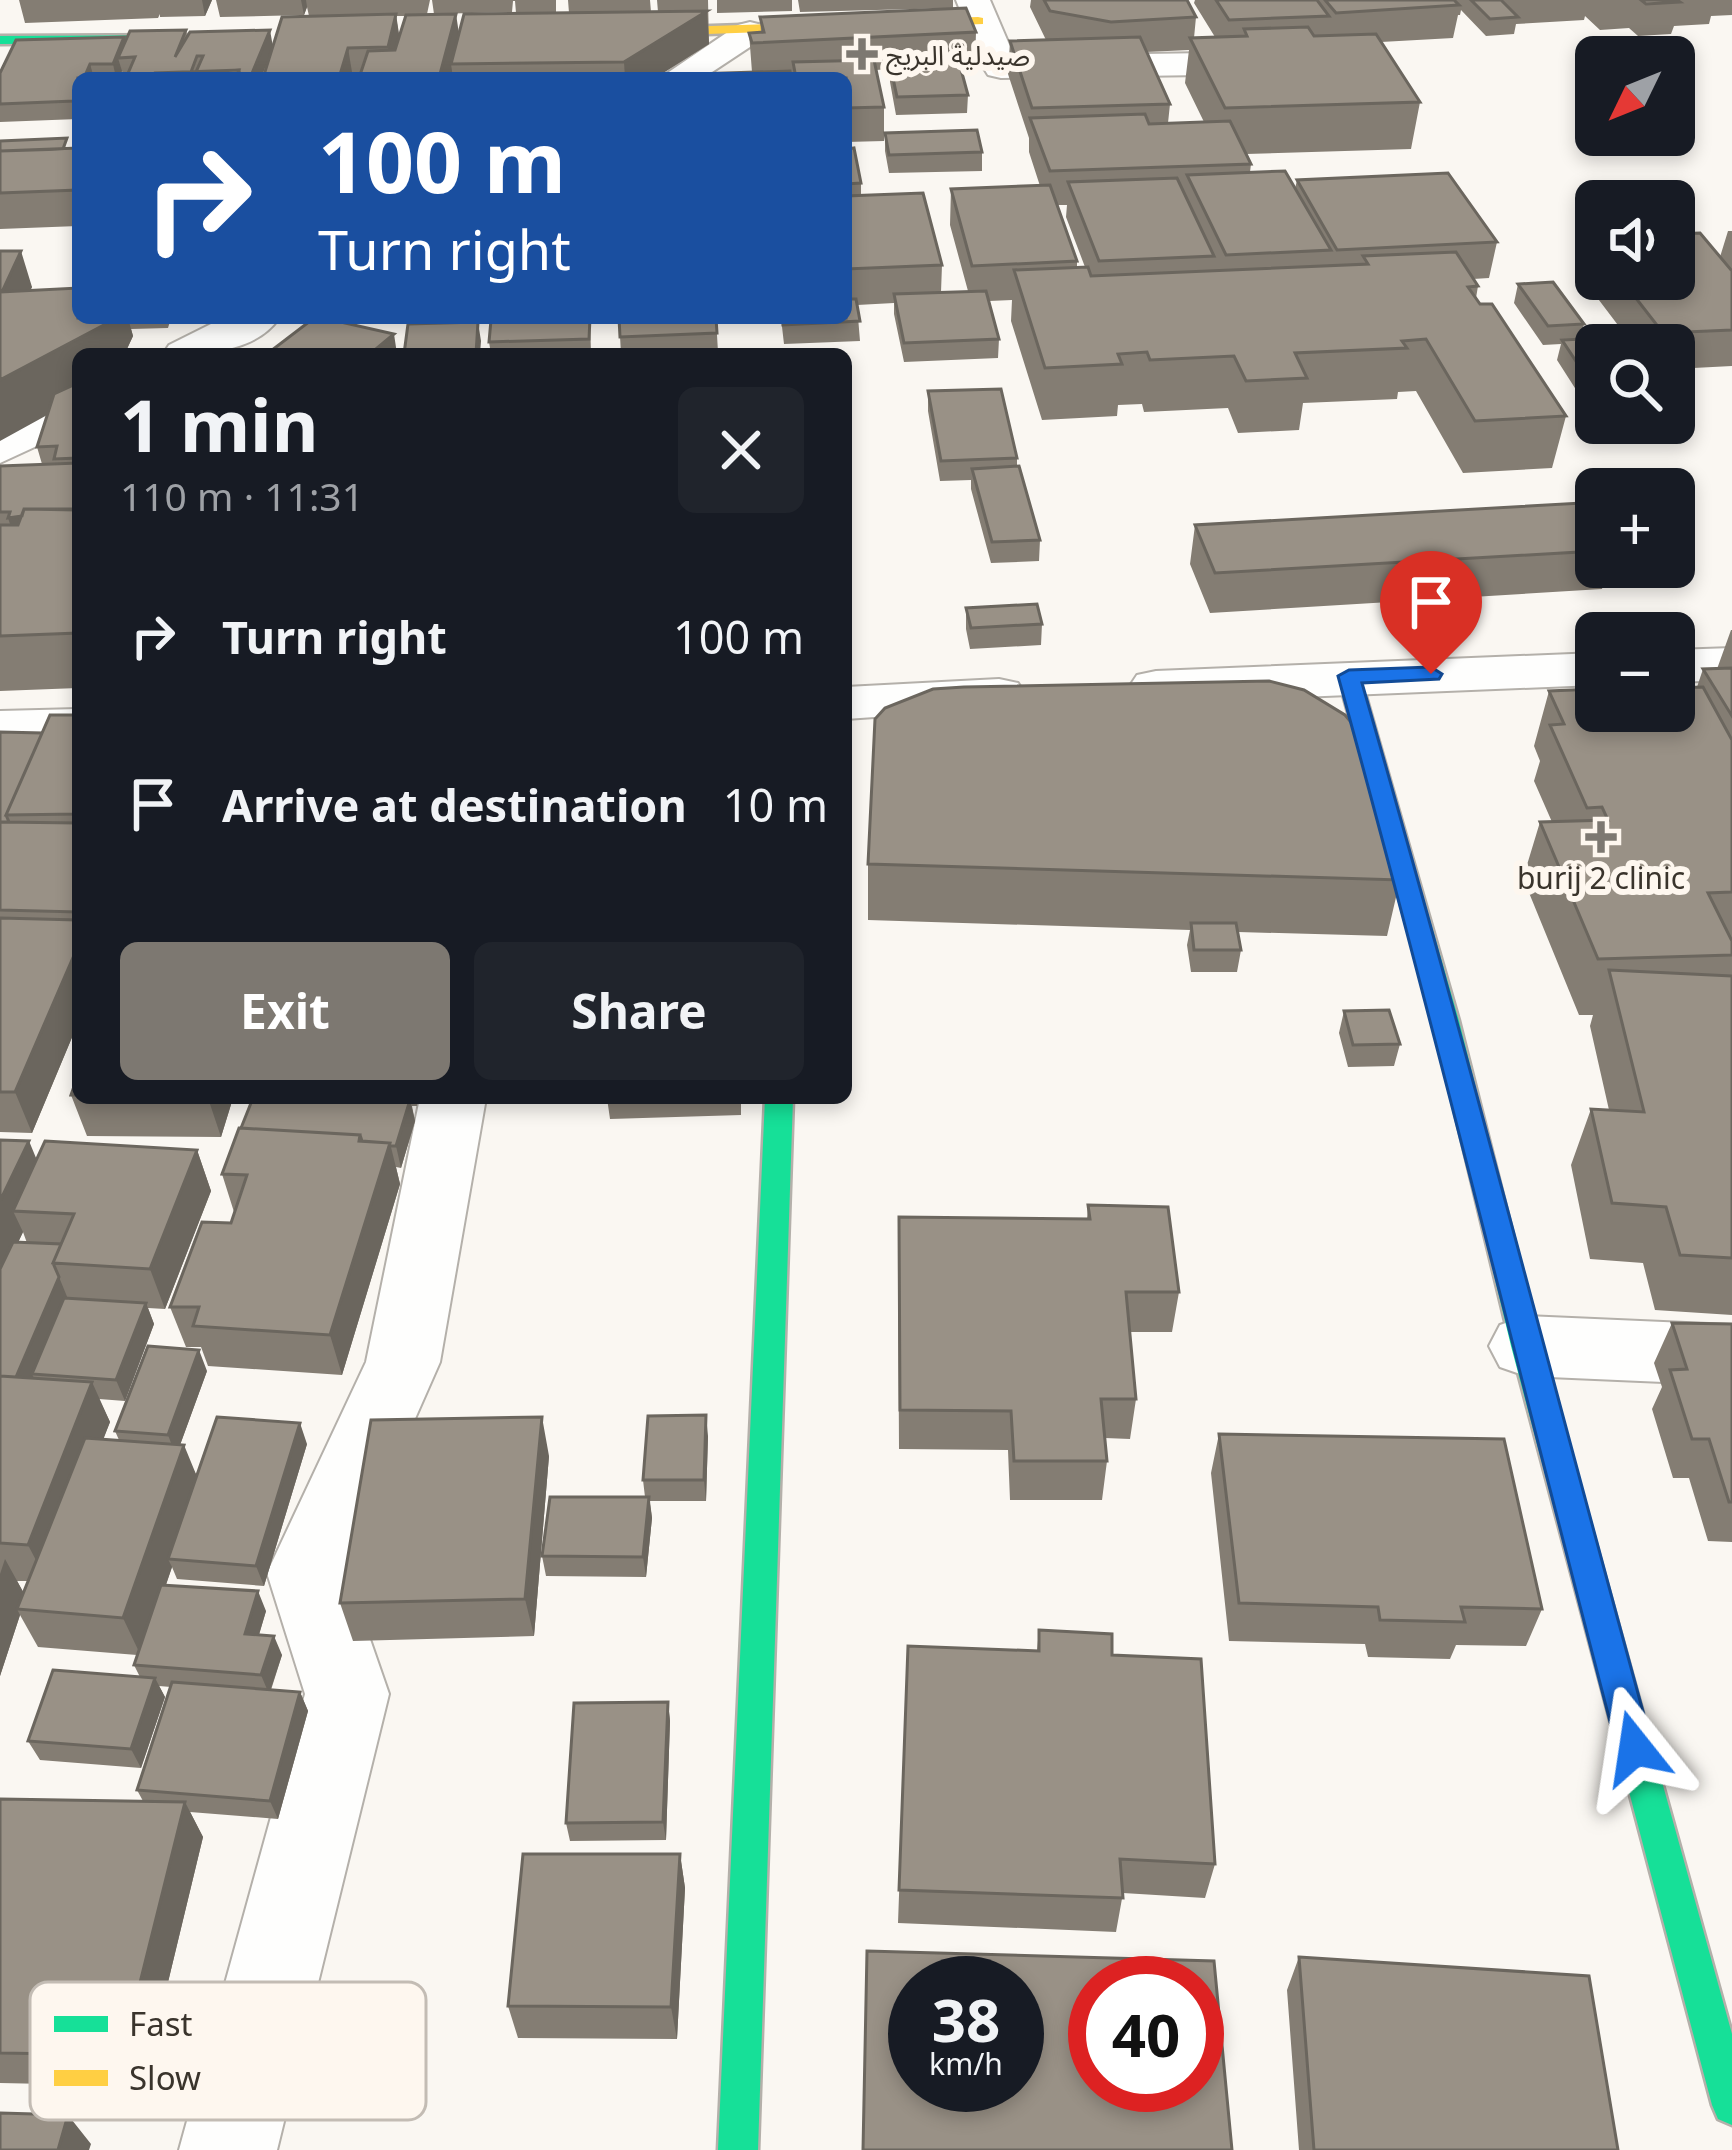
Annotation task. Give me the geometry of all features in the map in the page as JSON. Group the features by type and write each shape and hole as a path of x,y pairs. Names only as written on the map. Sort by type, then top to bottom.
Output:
{"street":[{"path":"586,34 750,32 976,10 1001,68 1297,62"},
{"path":"688,72 750,32"},
{"path":"0,40 258,38"},
{"path":"197,348 245,324"},
{"path":"0,449 72,412"},
{"path":"1695,665 1732,664"},
{"path":"1109,689 1575,670"},
{"path":"1349,676 1447,1021 1526,1346 1732,2105"},
{"path":"852,703 1037,693"},
{"path":"0,728 72,726"},
{"path":"272,1982 347,1694 307,1574 403,1362 452,1104"},
{"path":"738,2150 779,1104"},
{"path":"1526,1346 1732,1355"},
{"path":"228,2150 236,2120"}],"building":[{"path":"1044,0 1187,0 1196,17 1111,22 1050,11"},
{"path":"1216,0 1317,0 1329,16 1229,20"},
{"path":"1325,0 1454,0 1459,5 1336,13"},
{"path":"1471,0 1501,0 1518,17 1490,19"},
{"path":"1641,0 1677,0 1680,2 1646,4"},
{"path":"966,8 976,32 752,43 749,33 764,32 760,17"},
{"path":"707,11 624,62 451,64 464,14"},
{"path":"396,14 388,47 348,48 341,72 265,72 282,17"},
{"path":"456,14 441,72 361,72 368,51 395,50 406,15"},
{"path":"1308,27 1314,36 1376,34 1420,102 1225,108 1190,38 1247,36 1244,29"},
{"path":"186,30 175,57 190,32 270,30 252,72 196,72 203,56 197,56 191,72 129,72 135,57 118,58 130,31"},
{"path":"124,37 113,64 90,64 87,72 72,72 72,101 0,104 0,73 16,40"},
{"path":"1140,37 1170,104 1032,108 1010,41"},
{"path":"874,60 884,107 852,108 852,72 795,72 793,62"},
{"path":"959,62 968,95 897,97 890,64"},
{"path":"1145,114 1149,124 1230,121 1251,164 1050,171 1030,118"},
{"path":"977,130 982,152 889,155 885,133"},
{"path":"67,138 63,149 0,151 0,141"},
{"path":"72,148 72,190 0,193 0,151"},
{"path":"854,148 861,183 852,184"},
{"path":"1285,171 1331,250 1226,255 1187,175"},
{"path":"1448,173 1497,242 1337,250 1297,180"},
{"path":"1177,178 1214,256 1099,261 1068,182"},
{"path":"1050,185 1077,261 972,266 951,189"},
{"path":"923,193 942,265 852,269 852,196"},
{"path":"1695,233 1700,233 1732,271 1732,330 1695,332 1695,324 1656,324 1637,300 1695,300"},
{"path":"0,251 21,251 2,292 0,292"},
{"path":"1456,252 1478,286 1468,287 1480,304 1492,304 1566,416 1475,421 1426,339 1402,341 1407,348 1295,353 1307,378 1246,381 1234,356 1150,360 1147,352 1118,354 1122,364 1045,368 1014,270 1088,267 1091,276 1368,264 1363,256"},
{"path":"1553,282 1584,324 1548,326 1518,284"},
{"path":"72,288 72,324 106,324 0,380 0,292"},
{"path":"986,291 999,339 904,343 894,294"},
{"path":"852,299 856,299 860,321 852,321"},
{"path":"306,324 350,324 394,334 377,348 275,348"},
{"path":"408,324 478,324 476,348 405,348"},
{"path":"491,324 590,324 589,339 489,342"},
{"path":"619,324 716,324 717,333 620,337"},
{"path":"1575,339 1575,360 1562,340"},
{"path":"72,386 72,458 54,459 57,446 37,447 54,394"},
{"path":"1001,389 1017,458 941,461 928,391"},
{"path":"72,463 72,509 24,509 22,516 8,518 10,512 0,512 0,466"},
{"path":"1019,466 1040,540 992,542 972,469"},
{"path":"1575,503 1575,552 1215,573 1195,525"},
{"path":"24,509 72,510 72,633 0,636 0,525 18,525"},
{"path":"1037,604 1042,624 971,628 966,608"},
{"path":"1732,668 1732,716 1703,669"},
{"path":"1269,681 1304,690 1345,715 1360,733 1400,880 868,864 875,719 885,708 933,689"},
{"path":"1695,687 1703,687 1732,740 1732,892 1708,893 1732,941 1732,955 1598,959 1540,822 1608,820 1602,807 1587,808 1550,725 1564,724 1549,691 1575,690 1575,732 1695,732"},
{"path":"50,715 72,715 72,814 6,815"},
{"path":"0,732 42,733 6,815 9,822 0,822"},
{"path":"0,822 72,823 72,912 0,910"},
{"path":"0,918 72,920 72,960 15,1092 0,1092"},
{"path":"1191,923 1236,923 1241,950 1194,950"},
{"path":"1609,970 1732,976 1732,1258 1680,1255 1666,1207 1612,1203 1591,1109 1644,1112"},
{"path":"1389,1010 1400,1044 1353,1045 1344,1011"},
{"path":"251,1104 409,1104 396,1146 362,1141 360,1135 241,1128"},
{"path":"239,1128 360,1135 359,1141 390,1143 330,1335 193,1326 199,1307 170,1307 202,1222 231,1223 247,1175 222,1174"},
{"path":"0,1140 29,1141 0,1201"},
{"path":"45,1141 197,1150 150,1269 53,1263 74,1214 13,1211"},
{"path":"1088,1205 1168,1207 1179,1292 1126,1292 1136,1399 1101,1399 1107,1461 1014,1461 1011,1411 900,1410 899,1217 1090,1219"},
{"path":"13,1242 61,1244 53,1263 59,1277 16,1377 0,1376 0,1269"},
{"path":"64,1298 146,1303 116,1380 32,1374"},
{"path":"1672,1323 1732,1324 1732,1502 1709,1439 1692,1439 1670,1370 1687,1369"},
{"path":"148,1346 199,1350 168,1435 115,1431"},
{"path":"0,1376 92,1382 28,1545 0,1543"},
{"path":"706,1415 704,1480 643,1480 648,1416"},
{"path":"217,1417 300,1423 256,1566 168,1559"},
{"path":"542,1417 525,1599 340,1603 371,1420"},
{"path":"1219,1434 1504,1439 1542,1609 1461,1607 1465,1622 1380,1620 1378,1607 1239,1603"},
{"path":"85,1438 184,1445 123,1618 17,1609"},
{"path":"550,1497 649,1497 643,1557 542,1556"},
{"path":"161,1585 258,1591 245,1634 274,1636 261,1675 134,1665"},
{"path":"1039,1630 1112,1634 1112,1655 1201,1659 1215,1864 1120,1859 1123,1898 899,1890 908,1646 1039,1651"},
{"path":"53,1670 155,1678 131,1749 28,1741"},
{"path":"172,1682 300,1692 270,1801 137,1790"},
{"path":"668,1702 663,1822 566,1823 574,1703"},
{"path":"0,1799 185,1802 140,1982 30,1982 30,2053 0,2053"},
{"path":"523,1854 680,1854 671,2007 508,2006"},
{"path":"867,1951 1040,1956 888,1956 888,2112 1044,2112 1044,1956 1068,1957 1068,2112 1224,2112 1224,2066 1232,2150 863,2150"},
{"path":"1299,1957 1589,1976 1618,2150 1314,2150"},
{"path":"0,2113 30,2114 30,2120 67,2120 58,2150 0,2150"}],"traffic: fast":[{"path":"0,40 218,38"},
{"path":"1349,676 1446,1021 1526,1346 1732,2105"},
{"path":"738,2150 779,1104"}],"traffic: slow":[{"path":"622,33 978,21"}],"place":[{"name":"صيدلية البريج","path":"862,54"},
{"name":"burij 2 clinic","path":"1601,837"}],"route":[{"path":"1431,674 1349,676 1447,1021 1526,1346 1635,1748"}]}
